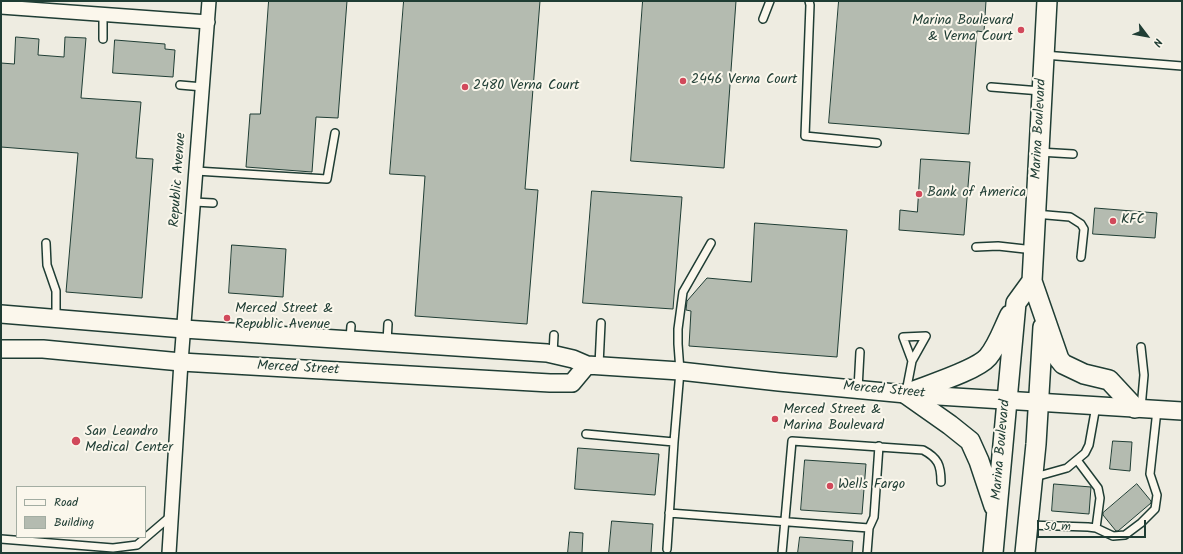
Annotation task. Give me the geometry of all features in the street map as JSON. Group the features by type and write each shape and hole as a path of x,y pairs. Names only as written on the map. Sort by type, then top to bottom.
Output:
{"main road":[{"name":"Marina Boulevard","path":"1025,553 1033,478 1044,315 1032,281 1043,91 1046,1"},
{"path":"906,394 961,373 982,362 996,346 1016,303 1032,281"},
{"name":"Marina Boulevard","path":"993,553 1016,303"},
{"path":"1044,315 1059,359 1063,364 1084,374 1109,380 1145,409"},
{"path":"906,394 950,424 970,441 979,461 997,514"}],"street":[{"name":"Republic Avenue","path":"169,553 181,362 209,1"},
{"path":"2,5 208,22"},
{"name":"Merced Street","path":"1,314 184,329 350,333 387,342 553,354 593,365 680,371 906,394 1096,405 1182,412"},
{"name":"Merced Street","path":"1,349 43,349 181,362 550,384 572,383 593,365"}],"lane":[{"path":"762,19 770,1"},
{"path":"809,1 810,12 805,136 877,143"},
{"path":"103,14 103,38"},
{"path":"1044,55 1182,66"},
{"path":"180,86 203,87"},
{"path":"991,87 1043,91"},
{"path":"196,171 327,179 335,133"},
{"path":"1039,152 1073,154"},
{"path":"194,202 213,203"},
{"path":"1035,214 1070,217 1081,224 1084,229 1080,257"},
{"path":"667,549 680,371 678,329 683,292 711,243"},
{"path":"46,244 47,265 56,291 56,318"},
{"path":"976,247 998,246 1034,250"},
{"path":"593,365 601,323"},
{"path":"387,342 388,324"},
{"path":"553,354 554,335"},
{"path":"1028,524 1088,527 1096,528 1114,536 1125,535 1141,523 1155,509 1157,495 1150,474 1141,347"},
{"path":"858,389 860,352"},
{"path":"906,394 912,361"},
{"path":"1033,478 1067,468 1085,453 1089,445 1096,405"},
{"path":"586,434 674,442"},
{"path":"782,553 792,441 923,450 935,459 939,465 941,471 941,482"},
{"path":"867,553 869,528 874,517 879,446"},
{"path":"1077,460 1098,488 1100,498 1096,528"},
{"path":"669,513 869,528"},
{"path":"146,537 172,515"},
{"path":"1,539 113,548 137,545 145,538"}],"building":[{"path":"269,1 347,1 338,118 316,117 312,172 246,167 250,114 260,114"},
{"name":"2480 Verna Court","path":"404,1 540,1 525,189 538,190 527,324 415,316 425,176 390,174"},
{"name":"2446 Verna Court","path":"643,1 736,1 724,168 631,161"},
{"path":"839,1 986,1 984,32 977,31 969,134 829,123"},
{"path":"16,37 39,39 38,55 64,57 65,37 86,38 81,98 141,102 136,158 153,159 142,298 66,292 78,153 1,147 1,63 14,64"},
{"path":"115,40 165,44 165,49 175,50 173,77 113,73"},
{"path":"921,159 970,162 964,235 899,230 900,210 917,212"},
{"path":"592,191 682,197 673,309 583,303"},
{"path":"1095,208 1157,213 1155,238 1093,234"},
{"path":"755,223 847,230 837,357 689,346 691,311 686,310 687,301 707,278 751,282"},
{"path":"232,245 286,249 283,297 229,293"},
{"path":"1113,441 1132,442 1130,471 1110,469"},
{"path":"578,448 659,454 655,495 575,489"},
{"path":"805,460 866,464 862,514 801,510"},
{"path":"1054,484 1091,487 1089,514 1052,511"},
{"path":"1137,484 1151,503 1118,531 1116,531 1103,513"},
{"path":"612,521 653,524 651,553 609,553"},
{"path":"570,532 583,533 582,553 568,553"},
{"path":"800,537 853,541 852,553 798,553"}],"place":[{"name":"Marina Boulevard & Verna Court","path":"1021,30"},
{"name":"2446 Verna Court","path":"683,81"},
{"name":"2480 Verna Court","path":"465,87"},
{"name":"Bank of America","path":"919,194"},
{"name":"KFC","path":"1113,221"},
{"name":"Merced Street & Republic Avenue","path":"227,318"},
{"name":"Merced Street & Marina Boulevard","path":"775,419"},
{"name":"San Leandro Medical Center","path":"76,441"},
{"name":"Wells Fargo","path":"830,486"}]}
